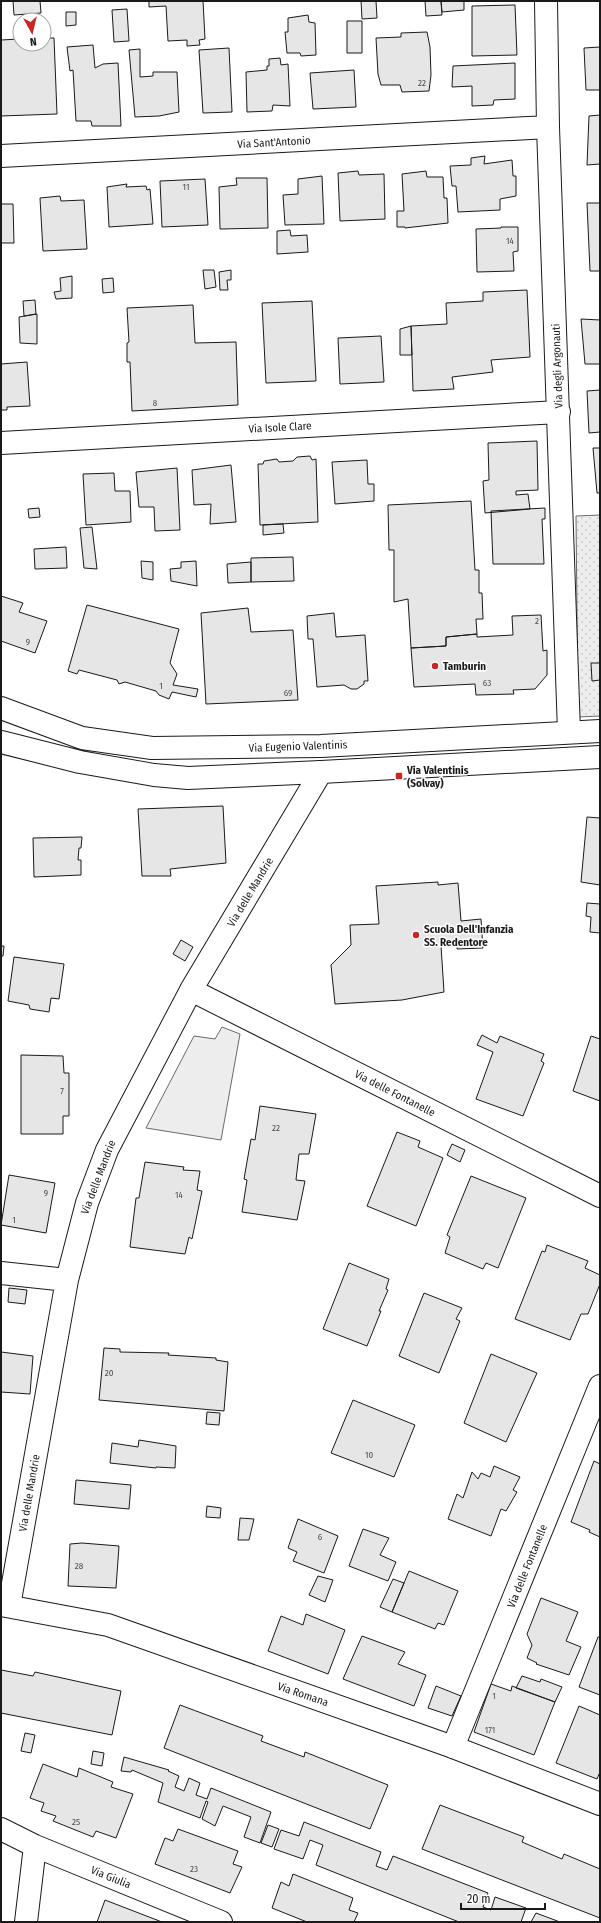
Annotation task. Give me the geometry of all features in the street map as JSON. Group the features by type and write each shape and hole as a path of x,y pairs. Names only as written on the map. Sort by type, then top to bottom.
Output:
{"street":[{"name":"Via degli Argonauti","path":"546,1 548,127 569,732"},
{"name":"Via Sant'Antonio","path":"1,156 548,127"},
{"name":"Via Isole Clare","path":"1,443 558,412"},
{"name":"Via Eugenio Valentinis","path":"1,708 82,738 152,748 321,746 600,731"},
{"path":"1,742 80,762 154,775 188,778 600,757"},
{"name":"Via delle Mandrie","path":"5,1605 67,1280 87,1203 106,1150 190,990 321,772"},
{"name":"Via delle Fontanelle","path":"190,990 600,1196"},
{"path":"1,1273 67,1280"},
{"name":"Via delle Fontanelle","path":"454,1747 600,1386"},
{"name":"Via Romana","path":"5,1605 108,1625 454,1747 600,1804"},
{"name":"Via Giulia","path":"1,1829 34,1846 221,1922"},
{"path":"26,1922 34,1846"}],"shaded area":[{"path":"600,515 600,716 578,717 576,516"},
{"path":"222,1027 240,1034 221,1140 146,1128 194,1036 215,1039"}],"building":[{"path":"13,1 40,1 41,12 14,12"},
{"path":"149,1 203,1 205,39 199,40 200,45 187,46 187,40 168,41 166,6 149,7"},
{"path":"361,1 376,1 377,18 362,19"},
{"path":"425,1 441,1 442,15 426,16"},
{"path":"441,1 464,1 464,10 442,12"},
{"path":"515,5 517,55 472,56 472,6"},
{"path":"127,9 129,41 114,42 112,10"},
{"path":"66,12 76,12 76,25 66,26"},
{"path":"308,15 309,22 315,23 316,55 301,56 300,53 287,53 285,32 288,32 288,18"},
{"path":"347,21 362,21 362,53 347,53"},
{"path":"427,32 430,47 431,75 429,91 402,92 400,85 381,85 378,74 376,38 401,37 401,33"},
{"path":"52,38 54,38 57,114 1,116 1,40 12,39 12,52 52,52"},
{"path":"93,45 95,68 103,64 118,63 121,126 92,126 91,121 76,121 73,70 70,71 67,47"},
{"path":"600,47 600,90 586,90 584,48"},
{"path":"229,48 232,112 203,113 199,50"},
{"path":"140,49 140,77 153,76 153,72 177,72 179,112 159,116 135,117 129,50"},
{"path":"280,58 281,65 288,64 290,106 273,105 272,111 247,112 246,72 267,70 267,66 269,66 269,59"},
{"path":"515,63 515,99 494,100 493,105 472,106 472,86 452,87 453,66"},
{"path":"354,70 356,107 313,109 310,73"},
{"path":"600,115 600,164 587,165 589,116"},
{"path":"485,156 484,164 512,160 513,176 516,176 516,196 500,199 500,210 458,212 456,186 452,186 450,166 471,165 471,158"},
{"path":"358,171 359,175 384,174 385,219 340,221 338,173"},
{"path":"426,171 427,177 443,177 444,198 447,198 448,223 405,228 397,227 397,211 404,211 402,174"},
{"path":"322,176 324,224 285,225 283,195 298,194 298,179"},
{"path":"236,178 267,178 268,228 220,229 219,187 237,185"},
{"path":"205,179 208,225 162,227 160,181"},
{"path":"127,184 126,187 146,186 147,190 150,189 153,224 109,227 107,187"},
{"path":"60,196 61,201 84,200 87,249 43,251 40,198"},
{"path":"587,203 600,203 600,271 590,271"},
{"path":"1,204 13,204 14,243 1,243"},
{"path":"518,227 518,251 513,252 514,271 477,272 476,229"},
{"path":"290,230 291,236 307,235 308,252 277,254 277,231"},
{"path":"203,270 214,270 216,287 205,289"},
{"path":"231,270 231,280 227,280 228,290 220,290 219,272"},
{"path":"72,276 72,298 56,299 54,292 61,291 60,278"},
{"path":"113,278 114,292 103,293 102,279"},
{"path":"527,290 530,357 491,360 493,372 452,377 454,389 413,391 411,326 447,324 446,303 483,301 483,292"},
{"path":"35,300 36,314 24,316 23,301"},
{"path":"312,301 316,381 266,383 262,303"},
{"path":"193,305 195,343 236,342 238,405 132,411 130,362 127,362 127,343 129,342 127,308"},
{"path":"37,314 37,344 20,343 19,317"},
{"path":"581,319 600,320 600,364 585,364"},
{"path":"411,326 412,355 400,355 400,329"},
{"path":"381,336 384,382 340,384 338,338"},
{"path":"27,362 30,406 7,407 7,410 1,410 1,364"},
{"path":"600,390 600,432 589,433 587,391"},
{"path":"537,441 538,490 516,491 516,495 528,494 530,509 485,513 483,481 489,480 488,443"},
{"path":"593,448 600,448 600,493 597,493"},
{"path":"310,456 312,460 316,459 318,522 260,525 258,464 263,464 264,461 277,459 279,462 293,461 297,457"},
{"path":"367,460 368,484 374,484 374,501 335,504 332,462"},
{"path":"231,465 236,522 210,524 211,504 194,505 192,470"},
{"path":"177,468 180,530 155,531 154,507 139,507 136,472"},
{"path":"114,473 115,491 130,491 131,522 86,525 83,474"},
{"path":"471,501 475,570 479,570 479,593 482,593 483,619 476,619 477,634 446,637 446,646 411,648 408,599 394,602 394,550 389,550 388,505"},
{"path":"39,508 40,517 29,518 28,509"},
{"path":"545,508 545,519 542,519 544,564 493,564 491,511"},
{"path":"283,524 284,533 263,535 263,525"},
{"path":"92,527 97,569 84,568 80,528"},
{"path":"66,547 67,568 35,569 34,549"},
{"path":"293,557 294,581 251,582 251,558"},
{"path":"141,561 153,562 153,580 142,578"},
{"path":"196,561 197,586 171,581 170,569 181,568 181,562"},
{"path":"251,562 251,582 228,583 227,564"},
{"path":"1,596 23,603 19,612 47,621 35,653 1,641"},
{"path":"87,605 179,629 170,663 177,674 173,685 198,689 196,697 172,692 169,699 159,695 156,691 125,682 119,684 117,680 79,670 77,674 68,671"},
{"path":"248,608 251,632 293,630 298,700 206,704 201,613"},
{"path":"334,613 336,637 365,635 368,681 364,681 364,684 357,689 351,689 344,685 317,687 313,639 308,639 307,616"},
{"path":"541,615 543,651 547,650 547,675 535,689 513,690 514,694 476,695 475,684 414,687 411,648 446,646 446,637 477,634 477,637 513,635 512,616"},
{"path":"591,663 600,663 600,680 592,681"},
{"path":"223,806 226,863 170,869 171,876 142,876 138,809"},
{"path":"587,817 600,818 600,885 581,882"},
{"path":"82,837 78,860 81,860 81,875 34,877 33,838"},
{"name":"Scuola Dell'Infanzia SS. Redentore","path":"438,882 438,885 458,883 461,921 481,919 483,948 457,949 457,946 441,946 444,992 402,1000 335,1004 331,965 351,945 350,925 379,924 376,886"},
{"path":"587,903 600,904 600,933 590,932 591,917 586,916"},
{"path":"181,940 193,947 185,961 173,954"},
{"path":"1,946 4,946 3,956 1,956"},
{"path":"14,957 64,964 59,999 51,998 49,1012 30,1009 29,1005 8,1001"},
{"path":"482,1035 497,1043 500,1036 544,1054 541,1061 544,1063 523,1116 476,1099 493,1052 477,1045"},
{"path":"591,1036 600,1039 600,1101 573,1091"},
{"path":"21,1055 63,1056 64,1073 69,1073 69,1116 63,1116 63,1134 21,1134"},
{"path":"260,1106 316,1114 309,1154 299,1154 296,1180 305,1181 297,1220 242,1212 247,1180 244,1179 251,1139 255,1140"},
{"path":"397,1132 420,1141 418,1147 443,1158 416,1226 367,1206"},
{"path":"452,1144 465,1150 460,1162 447,1155"},
{"path":"145,1162 184,1167 183,1170 200,1171 197,1190 202,1191 192,1239 189,1237 185,1254 130,1247 136,1198 139,1198"},
{"path":"9,1175 55,1183 46,1233 1,1225"},
{"path":"471,1176 526,1198 498,1268 486,1263 483,1269 445,1253 450,1237 447,1235"},
{"path":"547,1245 588,1261 585,1268 600,1275 600,1284 588,1314 581,1314 570,1340 515,1319 542,1251 545,1252"},
{"path":"349,1263 389,1279 386,1289 388,1290 367,1346 323,1329"},
{"path":"9,1288 27,1290 25,1304 8,1302"},
{"path":"424,1293 462,1308 456,1319 460,1321 439,1373 399,1356"},
{"path":"104,1348 120,1349 120,1352 169,1353 168,1355 216,1358 216,1360 228,1362 224,1411 99,1400"},
{"path":"1,1352 33,1356 30,1394 1,1392"},
{"path":"491,1354 537,1373 506,1442 464,1423"},
{"path":"353,1400 415,1425 394,1477 331,1453"},
{"path":"207,1412 220,1413 219,1425 206,1424"},
{"path":"139,1440 176,1446 175,1468 156,1468 110,1463 112,1443 138,1447"},
{"path":"594,1461 600,1464 600,1537 589,1532 590,1530 571,1522"},
{"path":"494,1466 520,1477 513,1490 517,1492 506,1511 501,1509 491,1536 448,1519 457,1494 463,1498 472,1472 478,1479 481,1473 490,1477"},
{"path":"76,1480 131,1485 129,1509 74,1504"},
{"path":"207,1506 221,1508 220,1518 206,1517"},
{"path":"240,1518 254,1519 249,1540 238,1540"},
{"path":"298,1519 338,1536 324,1573 293,1561 297,1552 288,1548"},
{"path":"363,1529 389,1538 380,1555 396,1562 388,1581 349,1566"},
{"path":"82,1543 119,1546 116,1588 68,1586 70,1544"},
{"path":"409,1571 458,1591 444,1625 438,1623 435,1629 392,1612"},
{"path":"318,1576 333,1580 325,1602 309,1595"},
{"path":"393,1579 404,1583 392,1612 380,1607"},
{"path":"541,1598 578,1612 566,1641 581,1647 569,1675 536,1664 537,1663 527,1658 532,1645 527,1634"},
{"path":"306,1614 345,1630 328,1674 268,1651 281,1616 303,1625"},
{"path":"362,1636 405,1652 398,1664 426,1675 414,1706 343,1679"},
{"path":"598,1637 600,1637 600,1695 579,1687"},
{"path":"1,1670 33,1676 35,1672 121,1691 112,1735 1,1713"},
{"path":"522,1676 540,1682 541,1679 562,1687 555,1702 516,1688"},
{"path":"491,1684 511,1691 512,1686 555,1702 534,1755 474,1732"},
{"path":"436,1686 461,1696 452,1716 428,1708"},
{"path":"180,1705 263,1736 261,1741 304,1757 305,1752 388,1785 370,1829 164,1748"},
{"path":"579,1706 600,1715 600,1772 597,1779 556,1763"},
{"path":"25,1733 35,1735 31,1753 21,1751"},
{"path":"93,1751 104,1753 102,1766 91,1764"},
{"path":"124,1757 169,1770 168,1771 179,1776 175,1787 184,1791 189,1778 200,1783 196,1795 207,1799 211,1788 271,1812 260,1843 244,1837 251,1817 223,1806 215,1826 202,1819 208,1802 206,1801 200,1818 158,1802 163,1783 132,1770 131,1772 121,1771"},
{"path":"43,1764 77,1777 79,1768 113,1782 111,1787 133,1794 116,1838 96,1831 93,1837 53,1821 56,1816 41,1811 44,1803 30,1798"},
{"path":"440,1805 524,1837 522,1842 562,1859 564,1854 600,1869 600,1918 422,1849"},
{"path":"304,1822 381,1852 376,1866 387,1870 393,1856 488,1893 483,1907 491,1910 495,1897 526,1908 521,1922 459,1922 316,1865 323,1845 310,1840 303,1859 274,1849 281,1830 299,1836"},
{"path":"268,1825 279,1829 272,1847 261,1843"},
{"path":"178,1829 238,1851 233,1864 242,1867 230,1893 155,1864 165,1838 173,1841"},
{"path":"293,1874 353,1898 349,1910 358,1913 354,1922 307,1922 272,1908 281,1882 289,1886"},
{"path":"105,1900 162,1922 97,1922"},
{"path":"536,1913 560,1922 531,1922"}],"place":[{"name":"Tamburin","path":"435,666"},
{"name":"Via Valentinis (Solvay)","path":"399,776"},
{"name":"Scuola Dell'Infanzia SS. Redentore","path":"416,935"}]}
